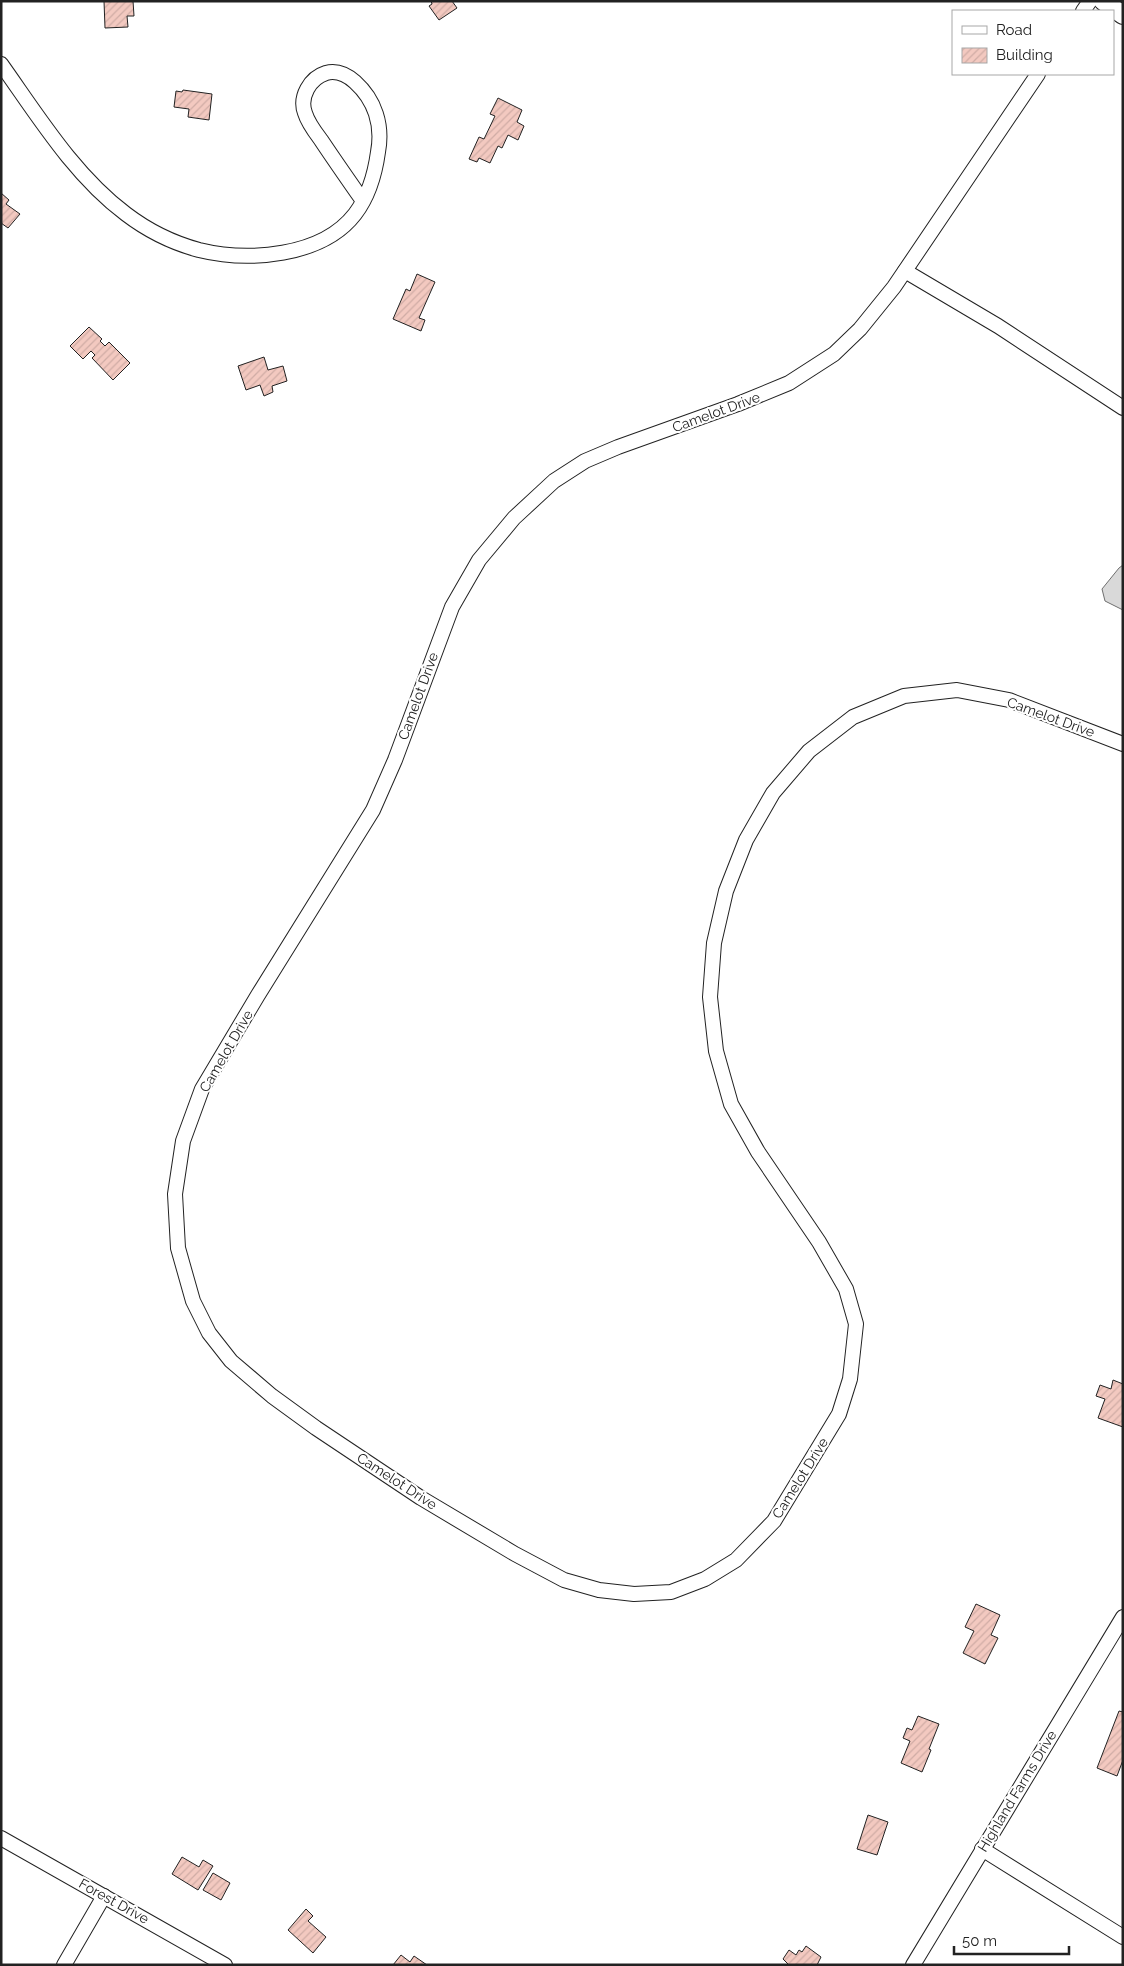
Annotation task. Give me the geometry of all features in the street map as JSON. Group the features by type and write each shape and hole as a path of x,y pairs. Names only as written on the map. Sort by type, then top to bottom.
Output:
{"street":[{"path":"1103,1 1123,15"},
{"path":"1,64 63,149 86,177 126,214 174,241 208,252 234,254 275,254 309,247 328,237 354,215 364,201 379,151 379,128 374,107 366,92 352,79 336,72 327,73 312,81 304,102 305,115 364,201"},
{"name":"Camelot Drive","path":"1037,75 905,271 860,329 834,354 789,383 585,461 554,481 514,518 479,560 452,607 395,760 373,810 202,1089 184,1141 175,1194 178,1248 193,1301 209,1333 231,1361 272,1396 316,1428 421,1498 515,1554 564,1580 598,1590 634,1594 671,1592 705,1579 736,1560 774,1521 839,1414 850,1379 856,1324 846,1289 819,1242 758,1152 732,1104 716,1051 710,997 714,943 726,890 746,840 774,793 809,751 853,717 904,696 957,690 1010,700 1123,744"},
{"path":"905,271 998,326 1123,408"},
{"name":"Highland Farms Drive","path":"913,1965 1123,1617"},
{"name":"Forest Drive","path":"1,1838 225,1965"},
{"path":"982,1848 1123,1937"},
{"path":"64,1965 104,1896"}],"shaded area":[{"path":"1123,565 1123,610 1105,601 1102,589"}],"building":[{"path":"104,1 133,1 134,16 127,16 128,27 105,28"},
{"path":"431,1 452,1 457,8 439,20 429,6 432,4"},
{"path":"183,90 212,94 209,120 188,117 189,109 174,107 176,91 182,92"},
{"path":"498,98 522,110 517,122 524,126 518,140 508,135 502,148 498,146 490,163 479,158 477,162 469,159 479,137 484,139 495,116 490,114"},
{"path":"1,193 9,200 6,204 20,214 8,228 1,223"},
{"path":"417,274 435,282 419,318 425,320 421,331 393,319 406,289 410,291"},
{"path":"89,327 102,339 100,341 105,346 109,342 130,363 113,380 92,358 95,355 91,351 83,359 70,346"},
{"path":"264,357 268,370 283,366 287,381 272,386 273,392 264,396 260,385 246,390 238,366"},
{"path":"1113,1380 1123,1384 1123,1427 1098,1418 1105,1399 1096,1396 1100,1385 1111,1389"},
{"path":"976,1604 1000,1615 991,1635 998,1638 985,1664 963,1653 974,1631 965,1627"},
{"path":"1119,1711 1123,1712 1123,1760 1117,1776 1097,1768"},
{"path":"918,1716 939,1724 922,1772 901,1763 910,1741 903,1738 907,1728 912,1730"},
{"path":"868,1815 888,1822 877,1855 857,1849"},
{"path":"182,1857 199,1867 203,1860 213,1866 198,1890 172,1874"},
{"path":"213,1873 230,1883 221,1900 203,1890"},
{"path":"306,1909 313,1916 308,1921 326,1937 313,1953 288,1930"},
{"path":"806,1946 821,1957 817,1965 789,1965 783,1959 789,1950 796,1955 799,1950 802,1952"},
{"path":"401,1955 410,1962 414,1956 427,1965 393,1965"}]}
